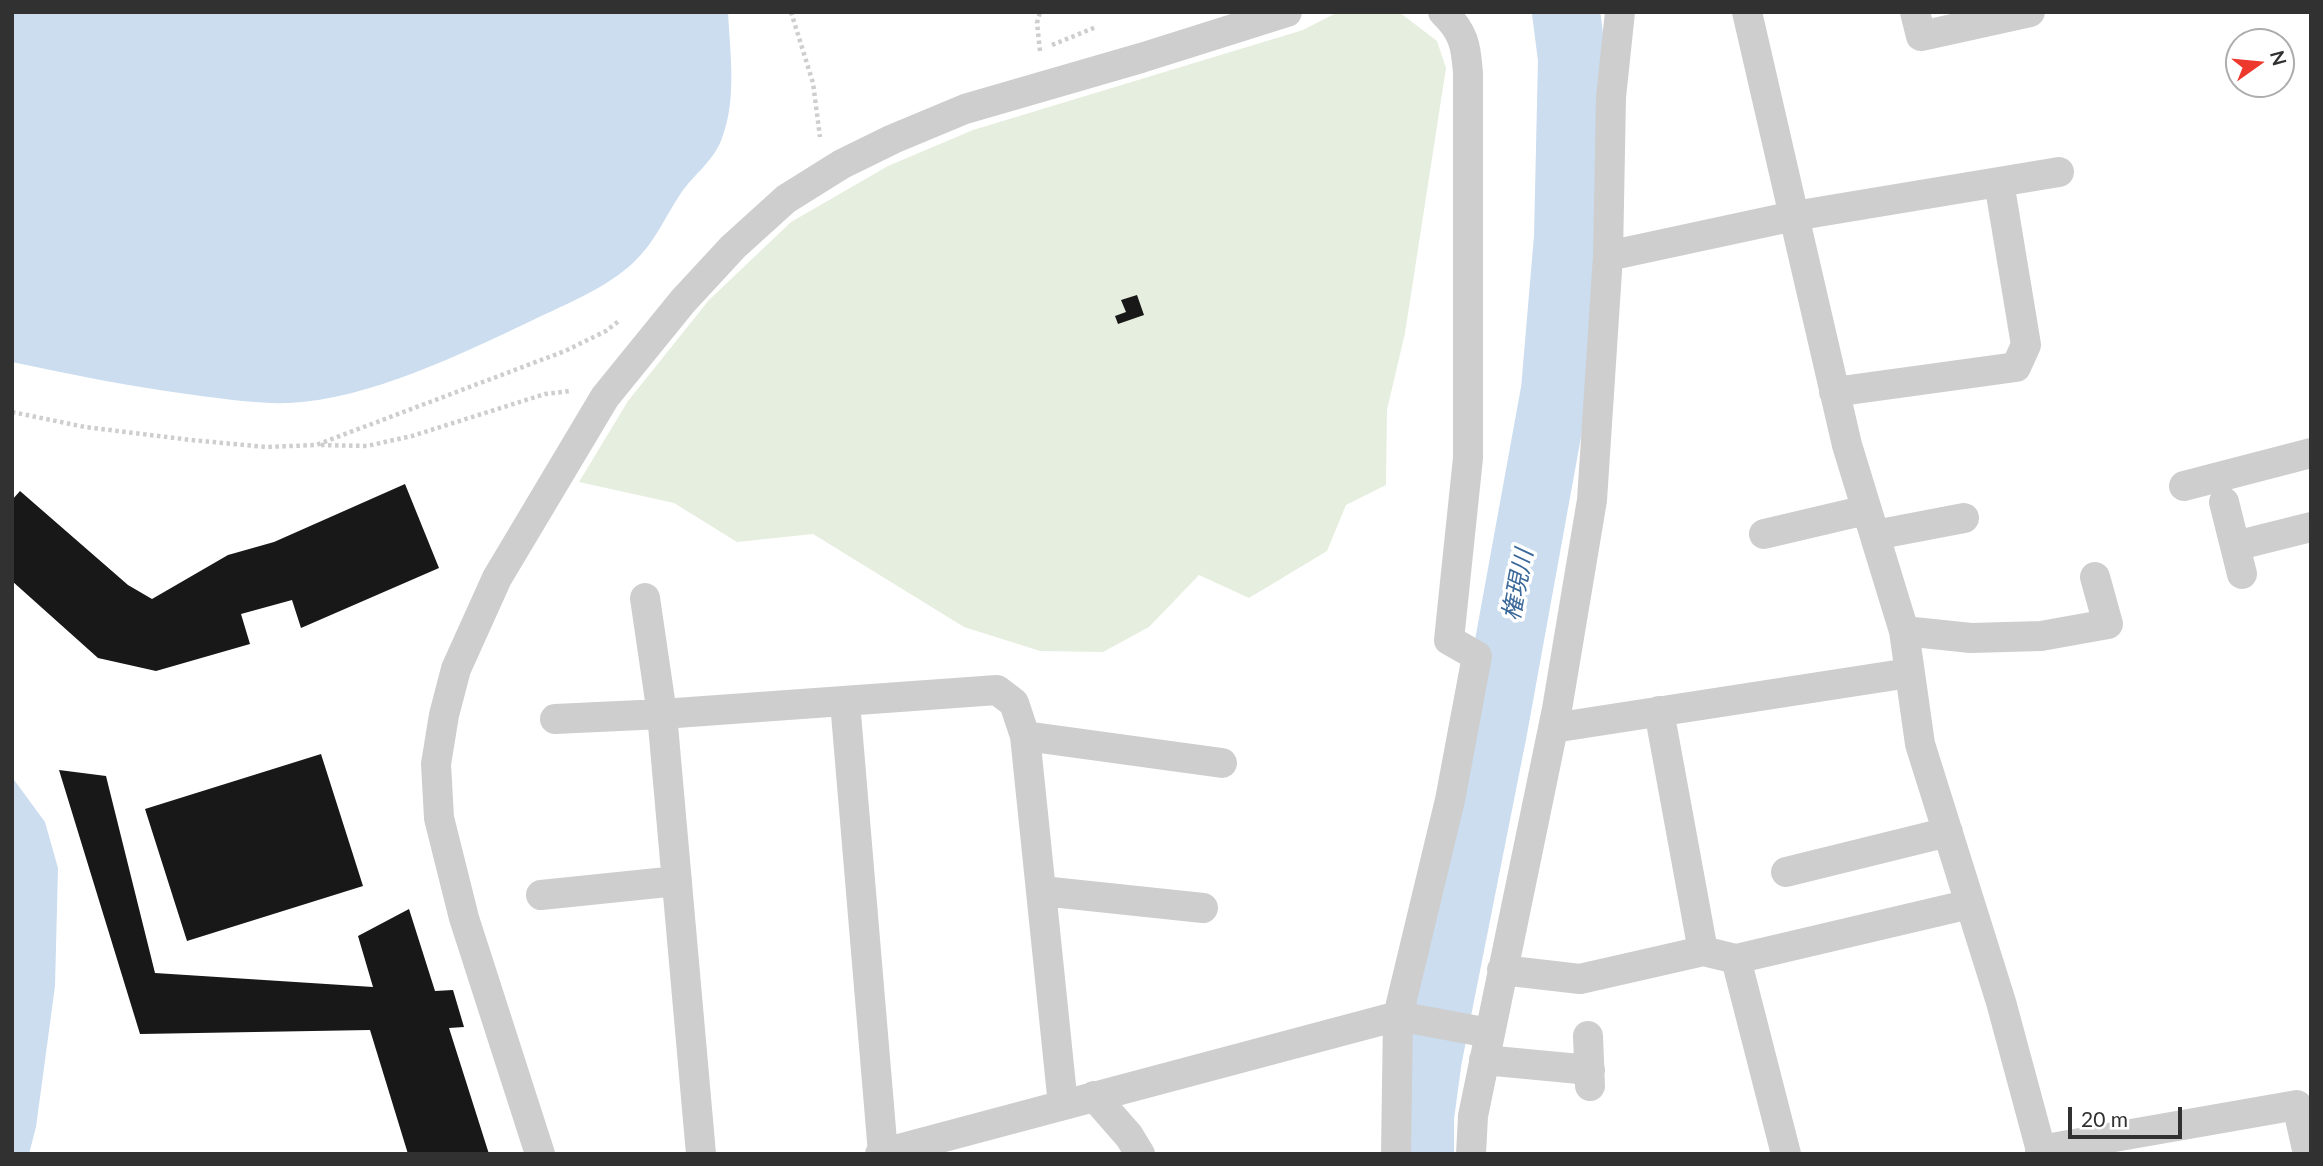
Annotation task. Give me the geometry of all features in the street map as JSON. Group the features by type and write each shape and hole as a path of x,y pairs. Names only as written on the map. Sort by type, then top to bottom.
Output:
{"street":[{"path":"540,1154 464,918 439,818 436,764 444,715 456,669 497,578 605,397 683,301 733,247 786,199 842,164 965,109 1153,55 1287,12"},
{"path":"1396,1154 1406,1017 1477,656 1449,640 1468,458 1468,73 1466,45 1455,23 1443,12"},
{"path":"1478,1153 1473,1116 1480,1040 1502,970 1553,728 1592,500 1608,256 1611,97 1620,12"},
{"path":"1746,12 1847,445 1904,631 1920,744 2001,1002 2041,1152 2297,1105 2308,1154"},
{"path":"1915,12 1921,36 2030,12"},
{"path":"1608,256 1794,216 2059,172"},
{"path":"1834,391 2015,367 2026,345 1999,182"},
{"path":"2184,486 2311,453"},
{"path":"2224,502 2239,560 2311,527"},
{"path":"1764,534 1870,523 1964,518"},
{"path":"1904,631 1971,638 2041,636 2108,624 2095,577"},
{"path":"645,598 662,714 701,1154"},
{"path":"1553,728 1909,673"},
{"path":"555,719 997,690 1014,702 1025,736 1063,1105"},
{"path":"845,702 882,1153 1406,1017 1590,1078 1588,1036"},
{"path":"1659,711 1703,951"},
{"path":"1025,736 1222,763"},
{"path":"1786,872 1948,832"},
{"path":"541,895 677,881"},
{"path":"1042,891 1203,908"},
{"path":"1502,970 1580,979 1703,951 1737,959 1970,904"},
{"path":"1737,959 1786,1154"},
{"path":"1094,1096 1129,1136 1140,1154"}],"path":[{"path":"790,12 813,83 821,144"},
{"path":"1040,12 1037,23 1040,51"},
{"path":"1028,56 1096,27"},
{"path":"316,445 565,351 606,331 626,315"},
{"path":"12,412 85,427 191,440 266,447 367,446 412,436 545,394 585,392 605,397"}],"green space":[{"path":"1338,12 1399,12 1437,41 1446,68 1405,333 1387,410 1386,485 1346,505 1327,551 1249,598 1199,575 1149,627 1103,652 1040,651 964,627 813,534 737,542 674,503 579,482 628,401 709,300 791,222 888,166 973,130 1303,30"}],"water":[{"path":"12,12 728,12 730,108 718,146 681,193 648,246 623,272 586,295 446,360 351,393 289,403 194,395 12,362"},
{"path":"12,777 45,822 58,868 55,986 36,1127 29,1154 12,1154"}],"building":[{"path":"1137,295 1144,315 1118,324 1115,316 1126,312 1121,300"},
{"path":"405,484 439,568 301,628 292,600 241,614 250,644 156,671 98,658 12,581 12,500 20,491 128,585 152,599 228,555 274,542"},
{"path":"321,754 363,886 187,941 145,809"},
{"path":"59,770 106,776 155,973 373,987 358,936 409,909 435,991 453,990 464,1027 449,1028 489,1154 408,1154 370,1030 140,1034"}],"waterway":[{"name":"権現川","path":"1420,1154 1420,1117 1428,1058 1493,731 1555,390 1568,237 1572,59 1566,12"}]}
